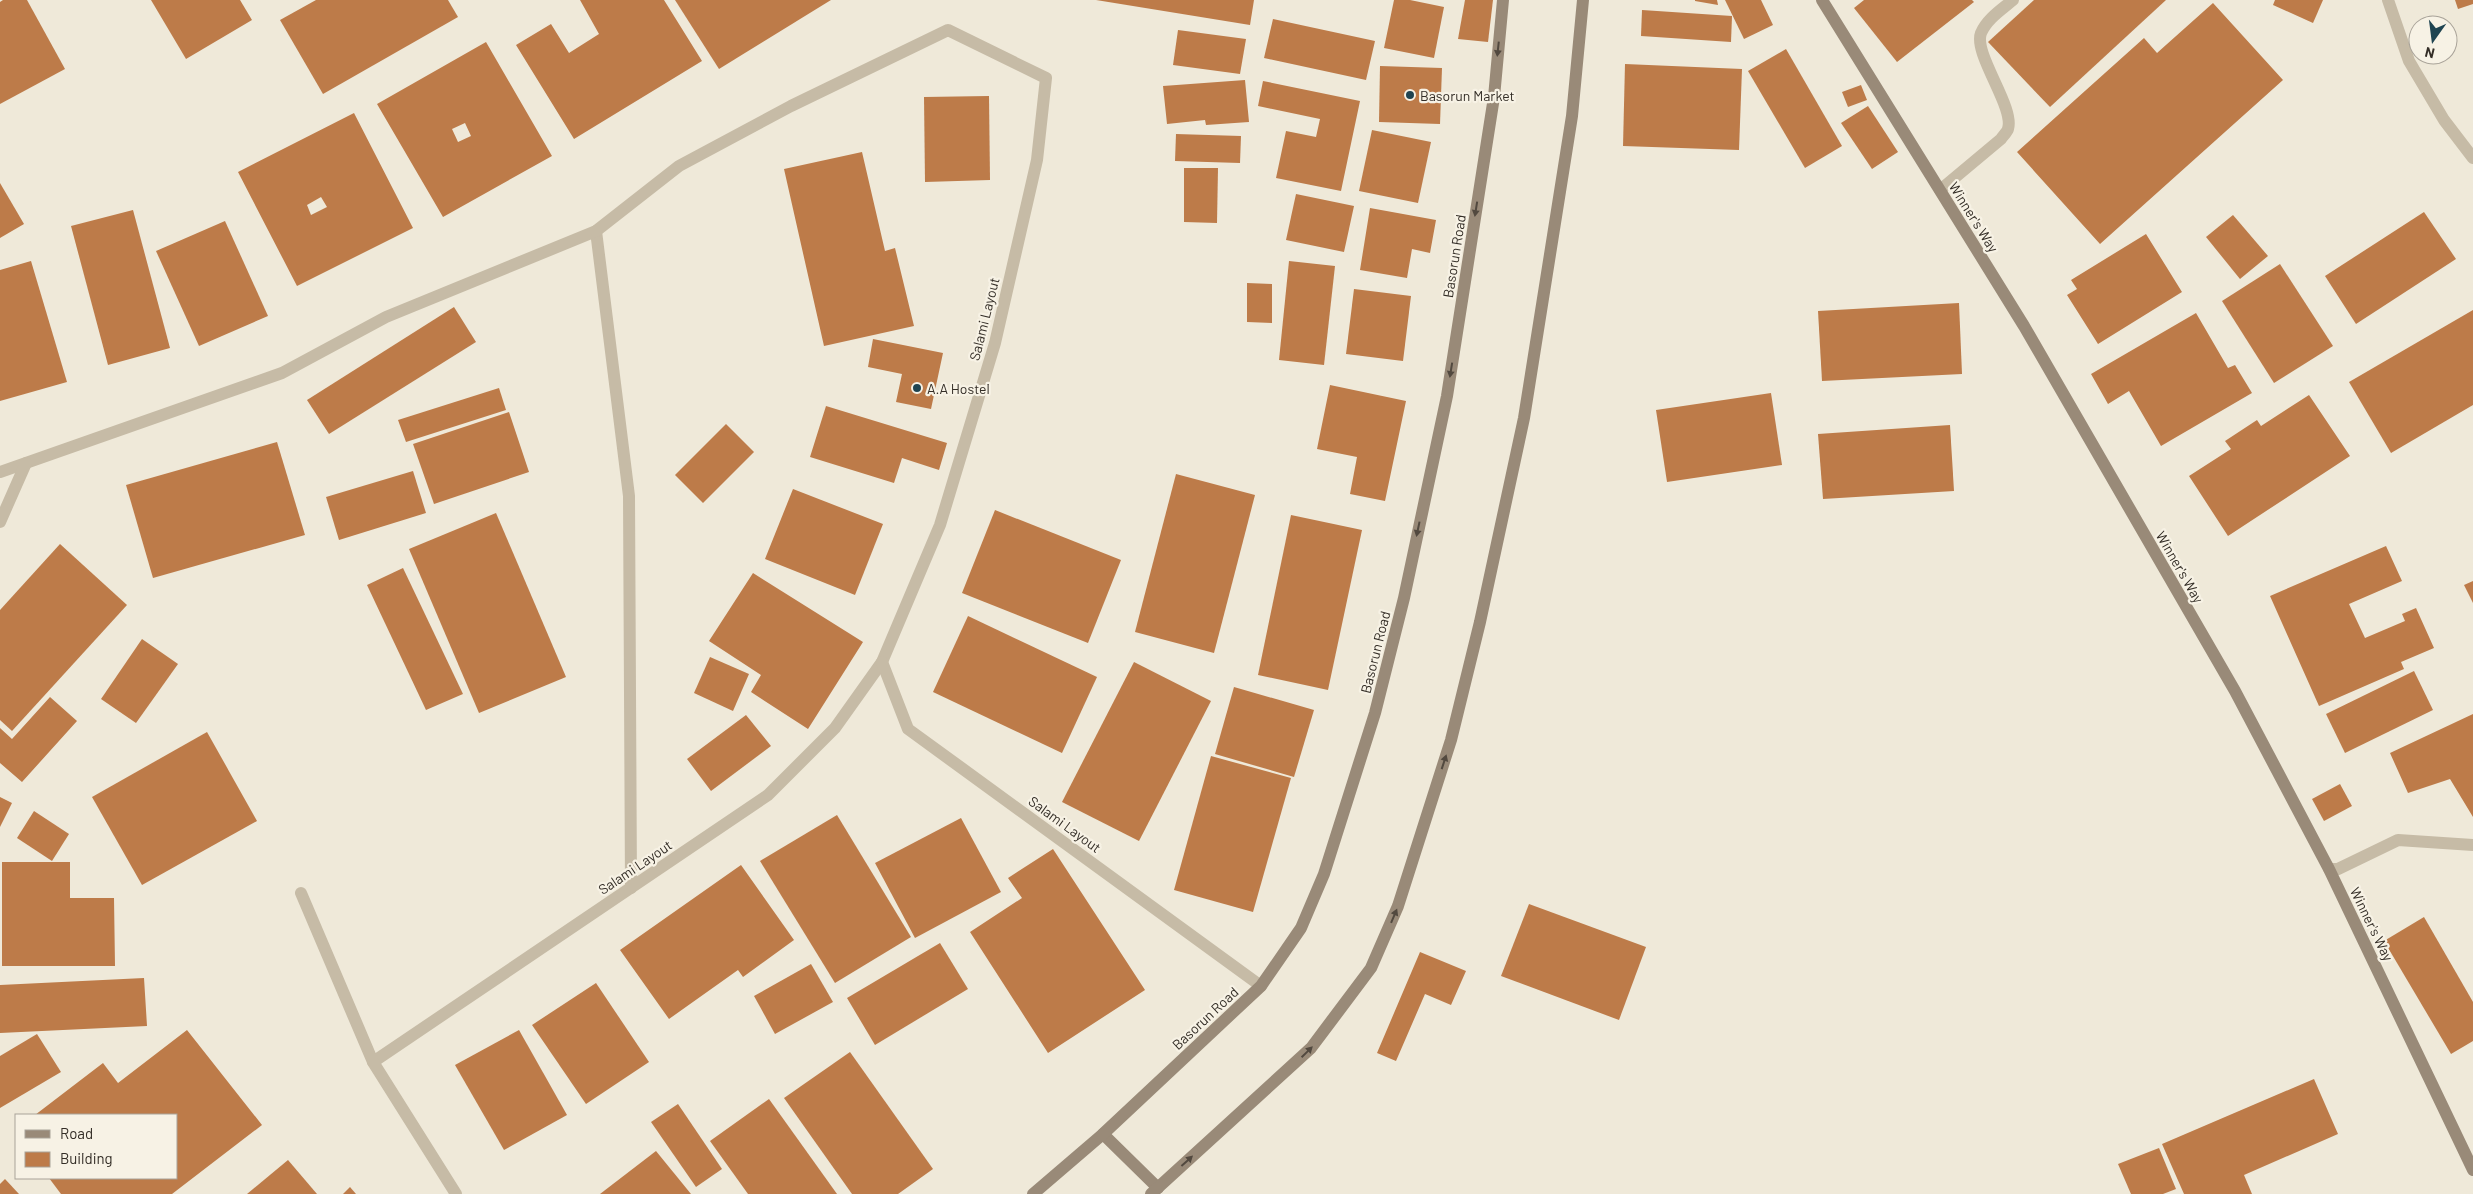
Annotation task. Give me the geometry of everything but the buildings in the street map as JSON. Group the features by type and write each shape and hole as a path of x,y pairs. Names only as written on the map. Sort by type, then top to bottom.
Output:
{"main road":[{"name":"Basorun Road","path":"1034,1194 1103,1134 1261,986 1301,928 1324,874 1375,713 1404,598 1447,396 1494,97 1503,0"},
{"path":"1103,1134 1154,1191 1311,1048 1371,968 1398,906 1451,740 1480,622 1524,418 1572,116 1583,0"},
{"name":"Winner's Way","path":"1822,0 2024,326 2235,691 2329,869 2473,1170"}],"street":[{"path":"1940,190 2001,139 2008,128 2006,115 1982,48 1980,36 1987,22 2013,0"},
{"path":"2388,0 2409,61 2444,120 2473,158"},
{"name":"Salami Layout","path":"373,1062 768,795 835,728 882,662 940,525 994,343 1037,160 1046,78 948,30 791,106 679,166 596,231"},
{"path":"0,472 282,374 386,317 596,231 628,496 631,888"},
{"path":"0,522 26,463"},
{"name":"Salami Layout","path":"882,662 908,729 1261,986"},
{"path":"2329,869 2338,869 2398,840 2473,845"},
{"path":"301,893 373,1062 456,1194"}],"place":[{"name":"Basorun Market","path":"1410,95"},
{"name":"A.A Hostel","path":"917,388"}]}
